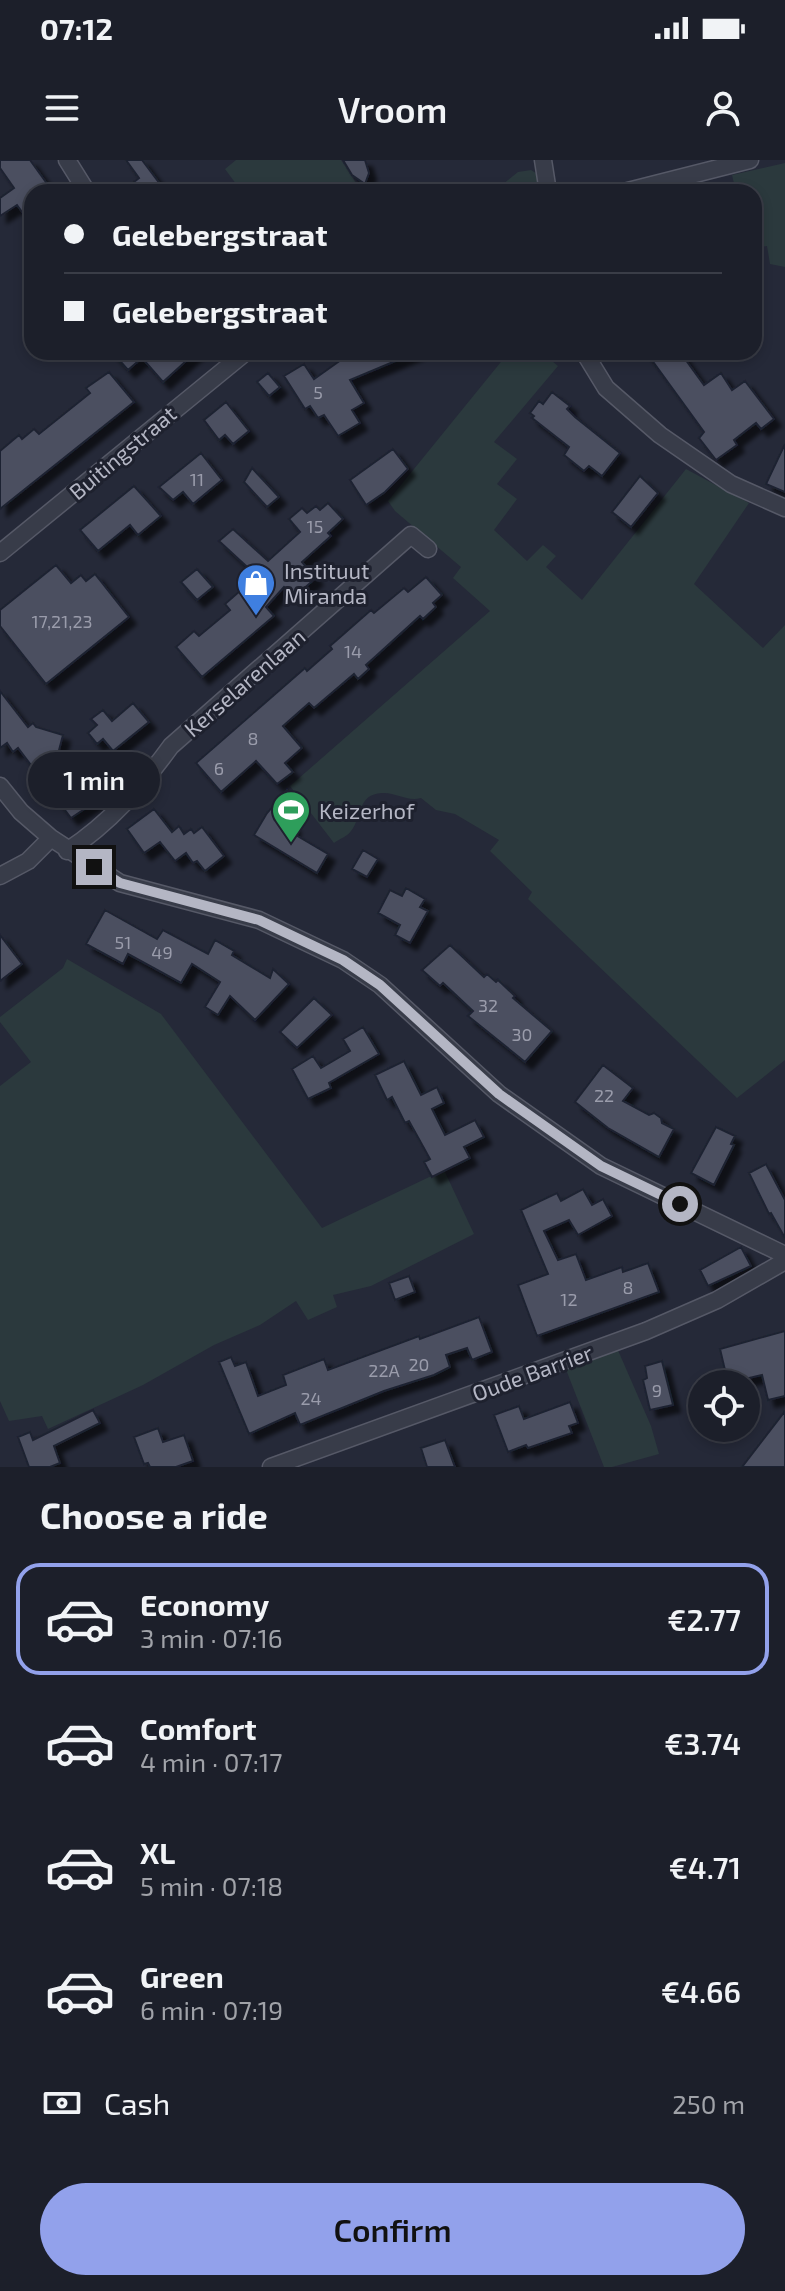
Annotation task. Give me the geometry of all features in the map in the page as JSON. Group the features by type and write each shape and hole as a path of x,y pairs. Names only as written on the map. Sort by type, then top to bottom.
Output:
{"street":[{"path":"67,160 82,184"},
{"path":"543,160 547,184"},
{"path":"656,184 750,160"},
{"name":"Buitingstraat","path":"0,553 228,360"},
{"path":"589,360 606,388 660,435 731,484 785,508"},
{"name":"Kerselarenlaan","path":"67,851 118,812 171,746 411,535 428,549"},
{"path":"0,786 21,812 67,851 120,883 259,920 343,960 380,985 499,1094 601,1166 785,1258"},
{"path":"0,876 28,861 51,838"},
{"name":"Oude Barrier","path":"271,1467 646,1331 717,1300 785,1258"}],"shaded area":[{"path":"236,160 341,160 357,184 236,184 225,169"},
{"path":"785,163 785,267 770,264 767,246 762,247 762,184 734,184 732,175"},
{"path":"531,170 539,175 538,184 503,184 518,172"},
{"path":"503,360 551,360 558,366 494,442 517,459 497,484 517,499 494,530 527,561 543,545 556,556 546,567 582,600 686,469 749,503 694,584 763,648 785,625 785,1060 737,1098 528,899 532,892 490,851 499,840 455,814 436,810 421,798 382,793 374,794 364,802 351,831 334,843 290,786 490,611 453,578 461,567 395,511 388,501"},
{"path":"67,959 161,1014 322,1228 444,1170 474,1234 371,1286 333,1295 337,1307 308,1320 296,1301 260,1325 48,1429 42,1416 9,1421 0,1401 0,1086 31,1062 0,1022 0,1017 63,968"},
{"path":"617,1348 651,1426 659,1454 604,1467 565,1367"}],"building":[{"path":"0,160 30,160 47,184 24,184 24,215 17,205 0,216 0,198 14,188 0,168"},
{"path":"126,160 142,160 160,184 131,184 139,178"},
{"path":"343,160 365,160 369,173 365,184 352,175"},
{"path":"119,360 140,360 128,370"},
{"path":"144,360 187,360 163,382"},
{"path":"341,360 398,360 350,380 364,403 352,410 360,423 338,436 324,415 318,418 310,406 305,409 284,376 304,364 314,379"},
{"path":"652,360 686,360 704,385 721,373 732,390 745,381 774,419 761,429 756,423 734,440 737,445 716,460 699,438 704,432"},
{"path":"109,372 134,402 0,509 0,451 19,435 22,439 34,429 39,434 90,393 86,388"},
{"path":"268,373 280,387 269,396 257,382"},
{"path":"552,392 570,406 567,409 575,417 620,453 602,476 589,466 584,471 564,455 569,447 532,418 534,416 530,413 539,401 543,404"},
{"path":"226,402 249,431 233,444 225,435 219,440 204,420"},
{"path":"785,444 785,492 766,484"},
{"path":"393,449 408,469 385,492 366,505 350,480"},
{"path":"201,453 222,480 193,504 183,492 173,500 159,487"},
{"path":"252,468 279,497 267,507 244,482"},
{"path":"640,476 658,493 631,527 612,512"},
{"path":"134,486 161,516 138,535 130,525 98,551 80,530"},
{"path":"328,503 343,519 328,533 331,536 302,562 316,578 294,597 284,587 266,607 274,616 202,677 176,647 194,631 199,636 230,610 225,604 257,576 219,541 233,529 268,561 300,532 289,519 302,508 307,513 316,506 320,510"},
{"path":"56,565 71,583 81,575 86,581 95,574 129,617 46,684 0,626 0,610"},
{"path":"197,569 213,587 197,600 181,582"},
{"path":"426,577 442,595 433,603 436,607 423,619 420,616 366,665 369,669 358,679 354,674 314,708 309,703 283,726 302,748 285,763 293,772 277,784 256,761 221,792 196,763 305,668 307,671 371,610 374,613 404,588 408,592"},
{"path":"0,691 28,727 33,723 36,727 63,735 58,754 81,785 85,782 98,800 71,818 18,748 13,752 7,743 0,748"},
{"path":"133,703 149,722 113,751 103,739 97,744 88,733 97,725 91,719 103,710 112,721"},
{"name":"Keizerhof","path":"287,790 299,804 284,820 294,826 291,832 328,854 317,873 254,835 267,813"},
{"path":"154,809 172,832 179,826 184,834 191,829 194,833 202,827 224,856 205,871 197,861 193,863 186,853 175,861 160,842 144,853 127,829"},
{"path":"363,850 378,859 367,877 352,869"},
{"path":"406,888 425,899 420,907 428,911 410,943 395,935 400,925 378,913 390,890 402,896"},
{"path":"105,910 157,939 163,930 208,954 215,940 234,951 232,955 270,978 273,969 289,984 255,1020 230,996 218,1015 205,1007 220,982 192,964 181,983 128,954 123,964 86,944"},
{"path":"0,935 22,964 0,981"},
{"path":"450,945 484,977 487,974 496,982 498,980 515,996 513,998 552,1031 525,1062 468,1016 473,1011 443,983 440,986 422,970"},
{"path":"314,998 332,1015 297,1048 280,1032"},
{"path":"363,1027 379,1054 329,1083 331,1088 308,1099 292,1069 313,1056 321,1068 350,1051 343,1039"},
{"path":"404,1061 421,1095 437,1087 444,1103 432,1109 445,1135 475,1120 484,1137 464,1147 470,1158 432,1177 424,1162 430,1159 409,1121 405,1123 392,1097 387,1100 375,1075"},
{"path":"603,1065 633,1088 623,1101 649,1115 654,1113 662,1123 674,1129 659,1157 608,1128 575,1102"},
{"path":"716,1127 735,1136 731,1144 734,1145 714,1185 691,1173"},
{"path":"766,1164 785,1200 785,1238 749,1173"},
{"path":"583,1189 592,1205 603,1199 612,1216 578,1235 569,1220 544,1231 558,1260 576,1254 586,1280 622,1267 623,1272 648,1263 659,1292 537,1336 518,1285 548,1274 521,1210 557,1193 561,1201"},
{"path":"741,1247 751,1266 708,1286 700,1270"},
{"path":"409,1276 415,1292 395,1300 389,1283"},
{"path":"479,1317 492,1352 472,1360 467,1348 446,1355 450,1367 434,1375 384,1391 300,1425 295,1413 249,1434 219,1362 231,1357 235,1366 246,1362 258,1396 286,1385 283,1375 324,1359 328,1370"},
{"path":"785,1331 785,1396 768,1400 760,1370 725,1370 720,1349"},
{"path":"662,1361 673,1405 650,1410 643,1380 647,1378 645,1366"},
{"path":"570,1402 578,1423 569,1426 572,1433 508,1452 494,1415 519,1406 524,1419"},
{"path":"93,1410 100,1423 54,1446 60,1463 50,1467 29,1467 18,1437 30,1432 33,1440"},
{"path":"785,1411 785,1467 742,1467"},
{"path":"158,1428 163,1442 184,1435 193,1461 176,1467 150,1467 148,1463 144,1464 134,1437"},
{"path":"445,1440 455,1467 427,1467 421,1448"}],"place":[{"name":"Instituut Miranda","path":"256,617"},
{"name":"Keizerhof","path":"291,844"}],"route":[{"path":"94,867 120,883 259,920 343,960 380,985 499,1094 601,1166 680,1204"}]}
